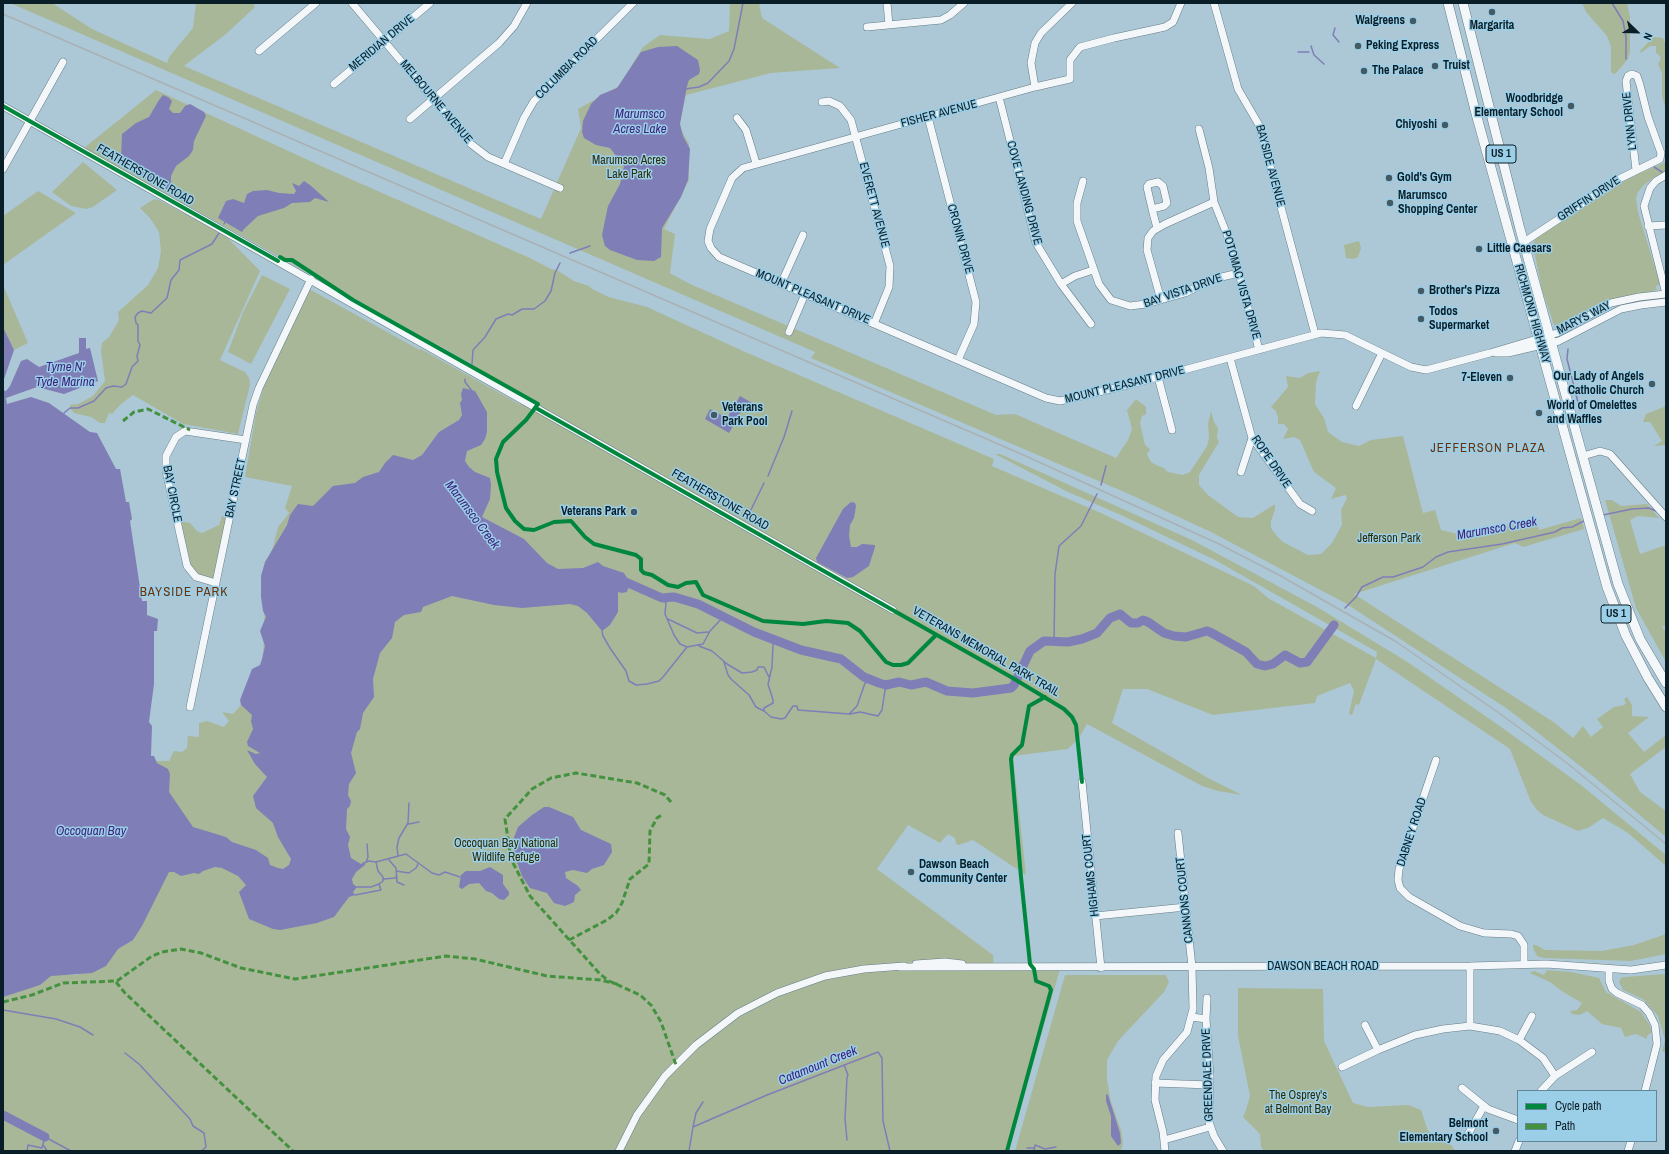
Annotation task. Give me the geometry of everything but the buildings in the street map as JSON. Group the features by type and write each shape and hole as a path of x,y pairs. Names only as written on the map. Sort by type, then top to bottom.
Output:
{"main road":[{"name":"RICHMOND HIGHWAY","path":"1448,3 1477,117 1607,587 1622,627 1642,669 1666,707"},
{"name":"RICHMOND HIGHWAY","path":"1463,3 1524,242 1618,584 1631,619 1652,661 1666,683"}],"street":[{"path":"259,51 316,3"},
{"name":"MELBOURNE AVENUE","path":"352,3 471,144 488,157 560,188"},
{"name":"MERIDIAN DRIVE","path":"334,84 430,3"},
{"path":"410,118 499,43 514,26 527,3"},
{"name":"COLUMBIA ROAD","path":"504,164 524,118 534,101 633,3"},
{"path":"887,3 889,25"},
{"path":"867,27 941,20 950,15 964,3"},
{"path":"1034,87 1031,63 1035,43 1041,33 1072,3"},
{"name":"FISHER AVENUE","path":"709,245 710,229 732,178 740,169 756,163 1034,87 1070,80 1070,60 1080,47 1165,27 1173,22 1181,3"},
{"name":"BAYSIDE AVENUE","path":"1214,3 1238,89 1259,125 1315,334"},
{"path":"3,169 63,62"},
{"name":"LYNN DRIVE","path":"1636,170 1626,81 1628,76 1632,74 1638,77 1648,117 1661,151 1661,156 1657,161"},
{"name":"COVE LANDING DRIVE","path":"1000,97 1036,243 1061,284 1091,324"},
{"name":"EVERETT AVENUE","path":"822,102 829,101 834,103 844,110 851,120 891,274 889,287 874,324"},
{"name":"FEATHERSTONE ROAD","path":"3,106 893,610"},
{"name":"CRONIN DRIVE","path":"928,117 976,305 974,324 958,360"},
{"path":"737,118 746,130 756,163"},
{"name":"POTOMAC VISTA DRIVE","path":"1199,128 1209,168 1214,202 1228,236 1259,350"},
{"name":"GRIFFIN DRIVE","path":"1524,242 1636,170 1657,161"},
{"path":"1666,175 1653,184 1646,195 1644,211 1666,294"},
{"name":"BAY VISTA DRIVE","path":"1083,181 1077,203 1076,221 1093,270 1102,290 1117,303 1136,306 1161,300 1185,293 1213,279 1238,273"},
{"path":"1161,300 1146,246 1150,234 1157,228 1214,202"},
{"path":"1152,208 1157,228"},
{"path":"1648,226 1666,225"},
{"path":"781,284 803,235"},
{"name":"MOUNT PLEASANT DRIVE","path":"709,245 719,257 1046,398 1060,401 1158,377 1315,334 1329,333 1345,335 1411,368 1426,370 1490,353 1508,353 1540,341 1551,339"},
{"path":"1061,284 1075,276 1093,270"},
{"name":"BAY STREET","path":"190,707 253,405 259,388 311,280"},
{"path":"789,332 805,294"},
{"name":"MARYS WAY","path":"1551,339 1611,304 1639,297 1666,294"},
{"name":"MARYS WAY","path":"1551,339 1566,338 1589,324 1621,309 1645,304 1666,302"},
{"path":"1356,406 1382,353"},
{"name":"ROPE DRIVE","path":"1230,358 1252,438 1300,504 1312,511"},
{"path":"1158,377 1172,430"},
{"name":"BAY CIRCLE","path":"216,583 196,577 187,566 166,471 166,456 176,437 185,431 246,440"},
{"path":"1242,472 1252,438"},
{"path":"1583,456 1600,451 1610,454 1663,514"},
{"name":"DABNEY ROAD","path":"1436,760 1399,869 1398,880 1400,888 1408,897 1460,926 1484,933 1511,934 1518,936 1524,945 1524,964"},
{"name":"HIGHAMS COURT","path":"1082,782 1101,968"},
{"name":"CANNONS COURT","path":"1178,833 1192,967 1192,1017"},
{"path":"1095,916 1186,907"},
{"name":"DAWSON BEACH ROAD","path":"618,1151 637,1115 665,1076 696,1045 738,1013 777,993 825,976 864,969 945,962 980,967 1101,968 1470,966 1546,964 1609,970 1640,969 1666,964"},
{"path":"1470,966 1470,1026"},
{"path":"1609,970 1609,981 1612,989 1642,1005 1649,1013 1655,1025 1657,1037 1656,1051 1645,1090"},
{"name":"GREENDALE DRIVE","path":"1207,998 1206,1018 1210,1085 1210,1127 1223,1151"},
{"path":"1519,1040 1532,1016"},
{"path":"1164,1151 1164,1140 1155,1100 1155,1083 1161,1064 1183,1037 1192,1017"},
{"name":"GREENDALE DRIVE","path":"1192,1017 1206,1018"},
{"path":"1365,1025 1378,1050"},
{"path":"1342,1067 1378,1050 1432,1031 1470,1026 1495,1030 1519,1040 1543,1058 1555,1076"},
{"path":"1542,1090 1555,1076 1592,1052"},
{"path":"1155,1083 1210,1085"},
{"path":"1462,1088 1484,1106 1517,1120"},
{"path":"1467,1136 1484,1106"},
{"path":"1164,1140 1210,1127"}],"green space":[{"path":"10,3 52,3 92,29 167,63 169,57 193,28 196,3 253,3 255,7 226,34 184,66 541,219 581,128 578,109 619,86 643,47 660,35 710,39 729,31 730,3 759,3 762,18 840,68 771,73 686,95 679,126 689,144 689,180 664,229 675,234 670,273 690,284 996,415 1015,414 1116,458 1128,440 1132,429 1127,410 1136,399 1146,407 1146,414 1142,416 1140,423 1145,445 1150,449 1147,454 1151,462 1164,468 1168,472 1183,475 1190,472 1207,446 1209,438 1208,424 1211,411 1214,422 1218,428 1217,438 1219,442 1199,475 1199,485 1208,495 1238,517 1253,518 1275,504 1271,528 1283,542 1308,555 1321,554 1332,543 1342,525 1341,510 1347,498 1345,495 1331,499 1336,488 1314,472 1300,440 1294,437 1283,439 1288,429 1284,424 1278,424 1276,411 1271,407 1288,387 1286,376 1300,378 1308,373 1320,371 1316,382 1315,404 1324,418 1328,432 1342,442 1359,446 1371,440 1403,436 1423,513 1435,510 1441,530 1458,534 1459,537 1536,519 1539,530 1581,518 1584,529 1523,547 1515,543 1354,594 1555,723 1573,738 1583,726 1591,737 1603,727 1597,719 1614,707 1624,705 1626,703 1624,699 1627,697 1632,705 1632,716 1649,717 1628,733 1644,752 1666,735 1666,747 1630,774 1640,792 1666,811 1666,837 1594,777 1509,710 1345,603 1211,532 1129,494 811,358 815,352"},
{"path":"1582,3 1627,3 1630,17 1630,52 1628,59 1616,73 1613,74 1611,71 1611,47 1607,36 1586,12"},
{"path":"1652,38 1663,38 1666,45 1666,110 1662,96 1662,73 1658,64 1661,58 1656,53 1656,46 1650,46 1641,53 1640,51"},
{"name":"Occoquan Bay National Wildlife Refuge","path":"156,90 321,166 530,258 551,269 557,270 574,281 589,286 609,297 647,307 743,351 994,459 992,466 1101,513 1254,586 1268,598 1376,658 1377,652 1215,560 1123,516 1066,491 995,454 1000,454 1192,540 1317,607 1406,661 1581,785 1666,855 1666,866 1628,833 1603,818 1588,828 1578,831 1543,815 1531,802 1510,749 1376,659 1359,705 1356,704 1352,715 1349,714 1354,691 1350,683 1317,696 1315,703 1213,715 1147,689 1123,689 1112,723 1210,779 1242,795 1218,791 1202,786 1087,724 1079,738 1068,749 1013,756 1026,875 973,840 959,845 956,844 955,838 948,834 940,843 908,825 877,869 993,955 994,971 1060,969 1008,1151 3,1151 3,996 52,973 76,975 101,968 170,814 153,761 169,761 174,751 182,752 187,748 188,736 199,737 199,723 207,721 224,727 229,721 222,712 233,714 241,705 243,707 263,660 266,565 273,547 278,527 289,513 285,508 292,486 245,477 256,413 263,389 273,364 309,289 521,405 526,398 477,370 472,364 84,148"},
{"path":"83,162 117,190 93,207 86,209 71,206 52,192"},
{"path":"1666,162 1666,172 1656,176 1644,185 1638,192 1636,198 1638,212 1659,281 1659,285 1656,286 1657,290 1610,301 1599,305 1563,326 1554,325 1542,290 1533,245 1536,237 1607,190"},
{"path":"38,191 76,213 3,265 3,216"},
{"path":"154,199 159,200 225,235 260,271 220,360 245,372 249,378 250,385 238,434 183,424 133,395 121,404 112,414 109,413 105,423 100,423 91,417 74,413 70,408 70,405 78,404 93,396 105,381 101,351 102,343 109,337 119,320 118,312 148,285 158,268 161,251 159,232 150,218 140,208"},
{"path":"1359,241 1361,248 1358,257 1353,259 1346,258 1344,245"},
{"path":"262,275 290,289 251,364 228,352 243,312"},
{"path":"3,285 28,343 14,350 3,327"},
{"path":"1666,406 1666,445 1654,446 1662,441 1650,422 1643,422 1646,414"},
{"path":"1605,500 1612,500 1621,506 1647,504 1659,518 1638,516 1630,520 1640,554 1666,545 1666,625 1662,627 1666,631 1666,662 1636,608"},
{"path":"222,516 227,518 214,579 200,576 191,566 181,521 190,523 197,531 202,533 219,525"},
{"path":"1666,934 1666,954 1631,961 1543,958 1537,956 1533,948 1533,945 1536,945 1545,950 1602,951 1634,945"},
{"path":"1547,970 1571,972 1599,978 1606,992 1641,1012 1649,1024 1652,1032 1647,1036 1647,1039 1636,1034 1625,1037 1621,1028 1602,1024 1587,1011 1580,1015 1572,1014 1570,1011 1577,1010 1582,1003 1563,992 1550,982 1530,973 1534,971 1544,975"},
{"path":"1666,974 1666,1053 1662,1051 1665,1040 1658,1016 1643,999 1623,990 1619,982 1621,978 1624,977"},
{"path":"1065,975 1166,975 1169,982 1164,992 1118,1041 1107,1060 1107,1080 1111,1102 1121,1130 1123,1143 1121,1151 1015,1151"},
{"name":"The Osprey's at Belmont Bay","path":"1238,988 1323,989 1324,1041 1353,1103 1368,1107 1408,1105 1421,1110 1428,1131 1439,1136 1452,1146 1455,1151 1264,1151 1261,1147 1260,1134 1243,1117 1250,1096 1238,1036"}],"water":[{"name":"Marumsco Acres Lake","path":"677,46 698,60 700,70 699,74 689,80 680,124 683,136 690,149 688,180 681,197 662,228 661,257 654,261 637,260 610,250 605,246 602,235 608,206 620,184 624,166 610,148 596,145 584,138 582,132 583,121 591,104 600,95 617,88 641,52 658,47"},
{"path":"163,95 172,101 169,109 173,113 180,113 185,106 190,104 204,112 206,116 194,141 193,150 189,156 176,166 171,176 171,185 176,194 128,169 121,158 122,134 136,123 149,117"},
{"path":"304,181 329,202 315,198 310,202 292,203 284,208 258,216 242,232 218,218 226,201 233,199 244,203 247,194 253,191 267,190 279,193 294,194 296,191 292,183 299,186"},
{"path":"3,327 14,350 3,382"},
{"name":"Occoquan Bay","path":"79,338 86,338 86,349 90,348 98,381 64,394 37,387 6,398 7,404 31,397 49,403 90,432 97,433 116,469 120,469 126,502 129,502 132,519 130,521 142,601 147,601 147,615 158,619 157,631 154,631 154,684 149,722 152,726 151,756 154,756 157,763 168,769 170,774 169,792 193,827 226,837 232,842 256,850 268,858 270,865 283,869 289,865 291,859 278,837 273,823 256,808 253,796 267,777 255,764 247,750 256,754 260,753 248,746 247,742 253,729 251,721 252,715 241,705 240,700 252,669 260,665 265,646 260,631 266,617 263,611 261,597 261,576 265,562 287,525 290,515 298,504 313,506 333,486 355,483 363,477 379,472 393,455 413,460 422,455 439,432 459,420 462,415 460,403 462,400 461,394 463,388 475,391 487,412 487,432 485,439 481,445 467,451 465,461 475,472 490,478 490,499 482,517 524,539 547,563 558,569 583,568 598,562 603,566 624,573 630,583 627,592 618,592 618,612 610,625 602,631 587,613 578,606 570,604 522,608 494,605 452,596 423,607 421,612 404,615 395,622 392,638 380,653 373,679 374,697 363,713 360,729 357,732 351,753 356,773 349,784 348,795 351,801 350,806 347,809 346,829 350,837 348,845 351,858 361,864 364,862 365,865 356,872 352,879 353,884 357,887 353,892 355,895 349,897 334,917 317,923 280,930 273,929 249,919 239,892 246,885 238,876 222,868 215,867 199,874 194,873 181,876 174,872 169,872 142,926 133,940 118,949 106,966 92,973 51,976 40,985 3,997 3,390 6,391 10,386 21,361 27,359 39,367 79,353"},
{"name":"Veterans Park Pool","path":"740,396 754,404 750,411 743,408 729,433 705,419 710,409 727,418"},
{"path":"851,502 855,503 856,506 854,518 850,525 849,536 851,547 857,547 862,544 875,545 875,547 869,566 853,577 847,578 817,562 816,558 843,509"},
{"path":"544,807 549,807 573,817 581,830 611,844 612,852 604,865 592,869 587,873 573,870 565,872 566,878 578,886 581,890 575,895 574,902 565,906 554,903 547,893 530,888 522,876 514,854 513,840 518,827"},
{"path":"490,867 503,875 503,884 509,892 509,895 504,900 499,899 492,893 486,891 479,883 469,884 462,889 459,887 461,875 466,871 480,871"},
{"path":"1106,1094 1108,1095 1120,1133 1121,1143 1118,1146 1111,1136 1111,1116 1106,1101"}],"waterway":[{"path":"685,89 699,87 708,83 729,61 734,49 743,3"},
{"path":"1612,3 1623,21 1626,37 1626,59"},
{"path":"1335,28 1333,35 1339,42"},
{"path":"1311,46 1314,55 1324,64"},
{"path":"1298,52 1309,52"},
{"path":"1654,167 1662,172"},
{"name":"Tyme N' Tyde Marina","path":"64,413 70,408 78,408 94,401 106,388 113,386 122,387 126,384 132,367 138,361 137,356 140,345 138,341 138,325 135,317 142,311 151,313 167,298 171,280 179,270 180,260 212,244 219,233"},
{"path":"570,253 590,246"},
{"path":"472,364 473,350 485,337 496,319 508,314 512,315 522,309 534,309 545,301 551,291 555,273 560,263"},
{"path":"1568,349 1567,359 1580,410"},
{"path":"465,379 465,382 472,391"},
{"path":"768,476 784,437 792,411"},
{"path":"1101,485 1106,466"},
{"path":"746,520 764,483"},
{"path":"1054,642 1055,574 1059,546 1081,526 1097,494"},
{"name":"Marumsco Creek","path":"1603,515 1632,509 1649,508 1658,512"},
{"path":"745,511 746,517"},
{"name":"Marumsco Creek","path":"1345,608 1356,597 1362,587 1383,577 1393,577 1423,567 1436,557 1448,552 1502,544 1555,532 1562,528 1572,527 1584,521"},
{"name":"Marumsco Creek","path":"619,579 662,598 674,597 698,604 754,632 801,650 841,659 864,677 879,683 886,685 899,682 911,685 926,682 947,691 973,693 1011,688 1014,685 1030,651 1044,641 1068,642 1082,639 1097,633 1110,618 1120,614 1131,623 1138,623 1143,620 1164,633 1174,636 1186,637 1207,631 1210,632 1246,652 1257,664 1265,666 1273,664 1285,655 1300,663 1307,662 1334,625"},
{"path":"662,598 666,603 665,614 674,635 680,644 687,647"},
{"path":"602,631 603,636 610,648 626,671 629,681 636,685 647,684 659,681 687,647 703,644 710,631 724,616"},
{"path":"668,619 697,633 708,632"},
{"path":"771,639 773,644 772,667 768,684 773,703 764,708 764,711 771,717 781,719 785,718 793,706 797,706 798,710 849,714 857,706 865,683 872,681"},
{"path":"699,646 712,651 727,664 742,673 752,672 757,670 758,667 764,667 769,677"},
{"path":"724,662 728,675 731,679 749,695 756,707 764,711"},
{"path":"850,714 860,712 878,716 882,710 885,690 890,685"},
{"path":"398,856 397,847 399,838 408,823 409,803"},
{"path":"409,824 419,822"},
{"path":"366,862 368,857 367,844"},
{"path":"364,863 369,861 376,862 406,854 432,873 439,875 445,872 460,877"},
{"path":"389,860 396,868 397,882 404,885"},
{"path":"357,887 371,887 383,881 383,877 378,871 376,862"},
{"path":"396,871 409,873 416,868 418,864"},
{"path":"384,879 395,878 397,876"},
{"path":"355,895 381,890 379,884"},
{"path":"3,1010 56,1019 80,1027 93,1035"},
{"name":"Catamount Creek","path":"689,1151 693,1127 767,1095 878,1052 882,1058 883,1121 890,1151"},
{"path":"125,1053 139,1064 190,1119 193,1126 204,1133 206,1147 201,1151"},
{"path":"844,1065 848,1075 845,1119 847,1140"},
{"path":"693,1127 696,1113 703,1102"},
{"path":"3,1115 45,1137"},
{"path":"27,1151 28,1145 42,1148 45,1137 71,1151"},
{"path":"1034,1151 1035,1145 1045,1149 1056,1147"},
{"path":"44,1146 47,1151"},
{"path":"1027,1148 1034,1148"}],"railway":[{"path":"3,14 1019,453 1219,544 1279,575 1395,641 1499,713 1567,763 1666,844"}],"marked path":[{"path":"123,421 134,412 148,409 190,430"},
{"path":"671,802 665,795 637,783 576,773 551,778 532,789 505,819 511,859 530,896 600,974 609,981 640,995 651,1005 661,1022 676,1065"},
{"path":"569,940 607,920 616,913 622,903 630,879 649,864 650,831 657,818 663,814"},
{"path":"3,1002 32,995 63,983 117,981 152,956 162,952 181,949 201,953 241,968 295,979 446,956 475,959 547,976 600,980 617,984"},
{"path":"116,982 125,993 293,1151"}],"cycle path":[{"path":"3,106 278,261"},
{"name":"VETERANS MEMORIAL PARK TRAIL","path":"280,257 285,260 292,260 353,300 538,404 526,420 503,442 496,459 497,472 506,508 515,521 524,529 534,530 554,522 571,521 585,537 594,544 636,555 641,559 641,570 644,573 652,575 668,585 678,587 686,583 696,582 703,595 763,621 803,624 826,621 848,623 860,631 886,662 893,665 908,663 936,635"},
{"name":"VETERANS MEMORIAL PARK TRAIL","path":"536,408 1011,677 1064,709 1072,717 1076,725 1082,782"},
{"name":"VETERANS MEMORIAL PARK TRAIL","path":"1007,1151 1051,990 1049,986 1036,981 1034,969 1030,964 1011,759 1012,755 1022,745 1029,706 1045,697"}],"place":[{"name":"Margarita","path":"1492,12"},
{"name":"Walgreens","path":"1413,21"},
{"name":"Peking Express","path":"1358,46"},
{"name":"Truist","path":"1435,66"},
{"name":"The Palace","path":"1364,71"},
{"name":"Woodbridge Elementary School","path":"1571,106"},
{"name":"Chiyoshi","path":"1445,125"},
{"name":"Gold's Gym","path":"1389,178"},
{"name":"Marumsco Shopping Center","path":"1390,203"},
{"name":"Little Caesars","path":"1479,249"},
{"name":"Brother's Pizza","path":"1421,291"},
{"name":"Todos Supermarket","path":"1421,319"},
{"name":"7-Eleven","path":"1510,378"},
{"name":"Our Lady of Angels Catholic Church","path":"1652,384"},
{"name":"World of Omelettes and Waffles","path":"1539,413"},
{"name":"Veterans Park Pool","path":"714,415"},
{"name":"Veterans Park","path":"634,512"},
{"name":"Dawson Beach Community Center","path":"911,872"},
{"name":"Belmont Elementary School","path":"1496,1131"}],"district":[{"name":"JEFFERSON PLAZA","path":"1488,449"},
{"name":"BAYSIDE PARK","path":"184,593"}],"park label":[{"name":"Marumsco Acres Lake Park","path":"629,168"},
{"name":"Jefferson Park","path":"1389,539"}]}
